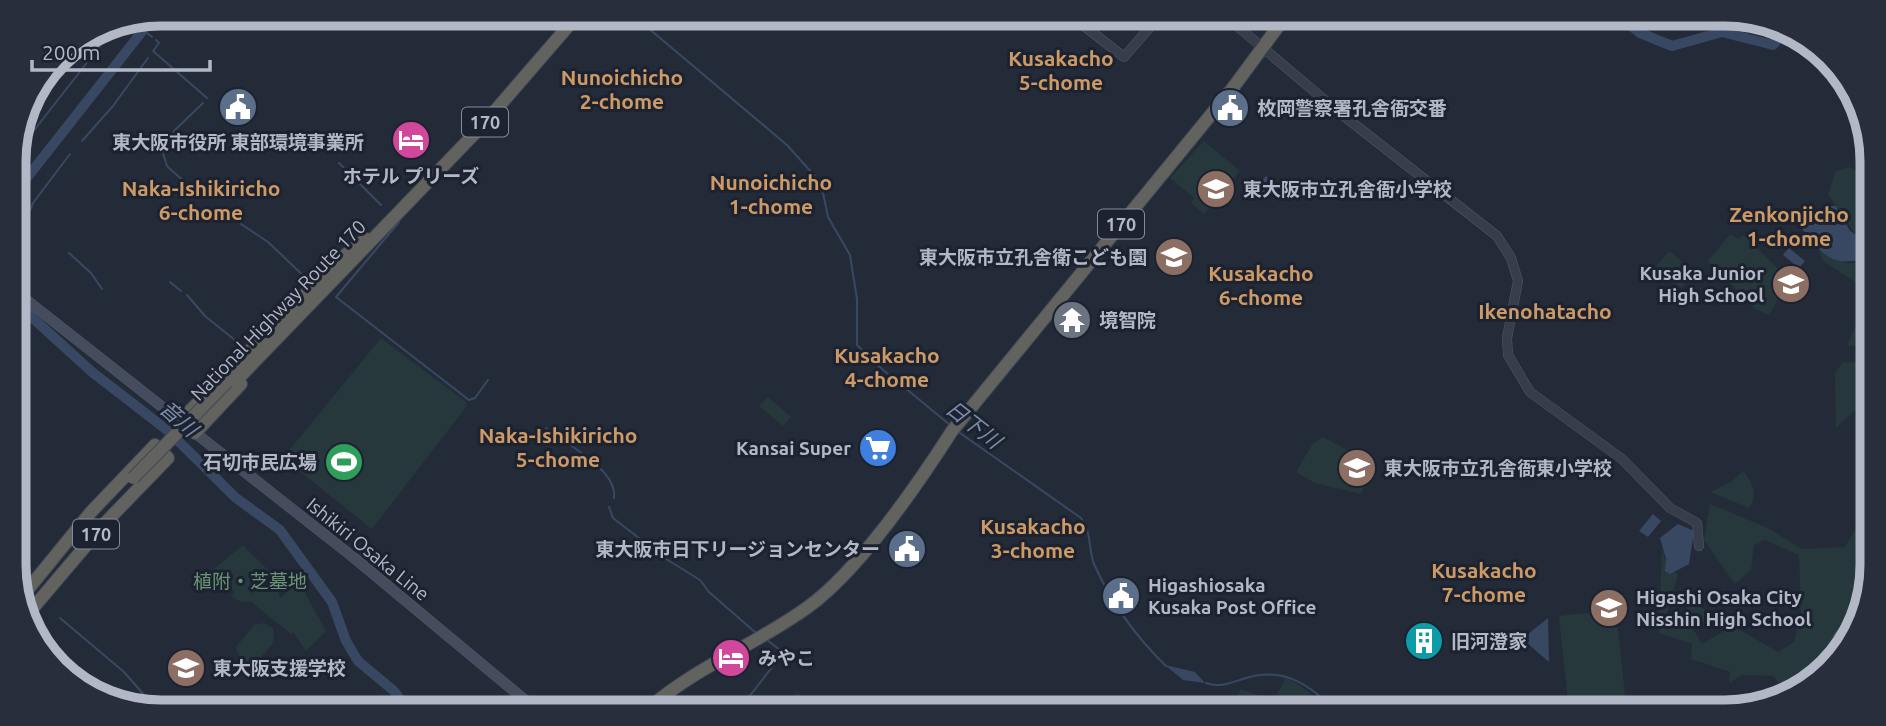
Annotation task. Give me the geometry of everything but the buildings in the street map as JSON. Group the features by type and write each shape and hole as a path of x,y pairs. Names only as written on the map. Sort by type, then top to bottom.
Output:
{"highway":[{"name":"National Highway Route 170","path":"30,595 135,480 492,115 568,26"},
{"name":"170","path":"659,700 688,677 805,610 840,580 928,468 954,428 1080,276 1279,26"},
{"path":"180,421 340,259 365,244"},
{"path":"195,433 346,275 365,244"},
{"name":"170","path":"28,589 99,504 155,445 168,458 32,605"},
{"name":"National Highway Route 170","path":"32,605 135,480"}],"main road":[{"name":"Ishikiri Osaka Line","path":"27,300 364,566 525,700"}],"street":[{"path":"1084,26 1124,57 1151,26"},
{"path":"1237,26 1497,236 1511,258 1518,281 1507,349 1530,392 1622,459 1670,508 1697,523 1699,546"}],"green space":[{"path":"1204,141 1240,171 1204,214 1191,203 1194,198 1170,178"},
{"path":"1851,167 1860,174 1860,241 1828,194 1836,171"},
{"path":"1730,234 1739,239 1744,235 1789,280 1769,315 1755,309 1708,261"},
{"path":"1817,246 1846,263 1860,261 1860,285 1823,261"},
{"path":"1670,251 1686,265 1672,280 1656,266"},
{"path":"1687,267 1694,273 1681,288 1673,282"},
{"path":"1860,317 1860,345 1847,346"},
{"path":"381,338 466,402 466,407 372,529 283,458"},
{"path":"1843,362 1860,363 1860,411 1857,408 1836,428 1835,373"},
{"path":"768,397 791,417 783,426 759,406"},
{"path":"1323,437 1364,459 1358,472 1368,476 1361,494 1315,483 1296,472 1313,443"},
{"path":"1743,471 1754,494 1749,508 1710,492 1731,482"},
{"path":"1710,504 1768,528 1802,549 1845,547 1860,522 1860,565 1853,608 1832,647 1807,672 1782,687 1773,676 1742,675 1729,683 1730,672 1691,659 1692,644 1659,633 1662,548 1667,567 1678,574 1667,614 1684,614 1702,644 1733,626 1778,652 1794,642 1801,614 1799,555 1765,540 1754,545 1751,570 1735,584 1704,540"},
{"name":"植附・芝墓地","path":"243,545 274,576 280,598 299,582 326,631 306,651 294,633 291,634 250,601 241,602 231,596 234,593 229,580 214,569"},
{"path":"1694,600 1710,615 1702,623 1682,604"},
{"path":"1616,610 1625,699 1568,699 1559,616"},
{"path":"264,623 273,628 274,642 256,663 245,662 238,655 236,647 254,625"},
{"path":"1286,677 1308,691 1315,699 1275,699"},
{"path":"1241,689 1267,699 1267,699 1236,699"},
{"path":"797,693 805,700 791,700"}],"water":[{"path":"1266,176 1274,184 1259,201 1250,194"},
{"path":"1836,206 1850,231 1860,237 1860,261 1841,261 1830,257 1819,249 1802,229 1802,220"},
{"path":"1789,248 1805,261 1799,268 1783,255"},
{"path":"1653,514 1661,521 1648,537 1639,531"},
{"path":"1678,524 1694,531 1689,564 1670,574 1665,571 1666,559 1660,538"},
{"path":"1548,618 1549,662 1527,643 1527,635"},
{"path":"1165,665 1195,672 1205,683 1183,680"}],"waterway":[{"path":"1631,26 1640,33 1672,46 1722,32 1773,45 1779,38"},
{"path":"27,178 146,27"},
{"name":"日下川","path":"647,27 787,145 821,183 828,217 850,255 857,299 857,345 950,425"},
{"path":"143,30 152,37"},
{"path":"29,137 106,38"},
{"path":"156,40 159,43 153,51 207,98"},
{"path":"82,141 113,106 148,58"},
{"path":"201,197 167,166 163,153 174,131 203,103"},
{"path":"28,215 33,203 70,154"},
{"path":"339,163 381,205"},
{"path":"399,222 336,297 469,400 475,398 488,380"},
{"path":"241,224 268,242 309,281"},
{"path":"69,253 91,273 102,289"},
{"path":"170,282 181,291"},
{"path":"187,295 205,316 236,341"},
{"name":"音川","path":"27,313 92,372 167,430 236,498 280,530 332,602 346,641 358,661 394,691 400,700"},
{"path":"546,428 600,468 608,477 614,498"},
{"name":"日下川","path":"960,433 1081,518 1087,529 1094,564 1108,593 1134,631 1166,666"},
{"path":"609,507 613,518 666,559 700,580 709,592 756,633"},
{"path":"60,618 124,672 148,699"},
{"path":"767,640 780,650"},
{"path":"747,700 781,656"},
{"name":"日下川","path":"1206,683 1220,685 1269,674 1304,684 1323,699"}],"place":[{"name":"東大阪市役所 東部環境事業所","path":"238,107"},
{"name":"枚岡警察署孔舎衙交番","path":"1230,108"},
{"name":"ホテル プリーズ","path":"411,140"},
{"name":"東大阪市立孔舎衙小学校","path":"1216,189"},
{"name":"東大阪市立孔舎衛こども園","path":"1174,257"},
{"name":"Kusaka Junior High School","path":"1791,284"},
{"name":"境智院","path":"1072,320"},
{"name":"Kansai Super","path":"878,448"},
{"name":"石切市民広場","path":"344,462"},
{"name":"東大阪市立孔舎衙東小学校","path":"1357,468"},
{"name":"東大阪市日下リージョンセンター","path":"907,549"},
{"name":"Higashiosaka Kusaka Post Office","path":"1121,596"},
{"name":"Higashi Osaka City Nisshin High School","path":"1609,608"},
{"name":"旧河澄家","path":"1424,641"},
{"name":"みやこ","path":"731,658"},
{"name":"東大阪支援学校","path":"186,668"}],"district":[{"name":"Kusakacho 5-chome","path":"1061,70"},
{"name":"Nunoichicho 2-chome","path":"622,89"},
{"name":"Nunoichicho 1-chome","path":"771,194"},
{"name":"Naka-Ishikiricho 6-chome","path":"201,200"},
{"name":"Zenkonjicho 1-chome","path":"1789,226"},
{"name":"Kusakacho 6-chome","path":"1261,285"},
{"name":"Ikenohatacho","path":"1545,311"},
{"name":"Kusakacho 4-chome","path":"887,367"},
{"name":"Naka-Ishikiricho 5-chome","path":"558,447"},
{"name":"Kusakacho 3-chome","path":"1033,538"},
{"name":"Kusakacho 7-chome","path":"1484,582"}]}
